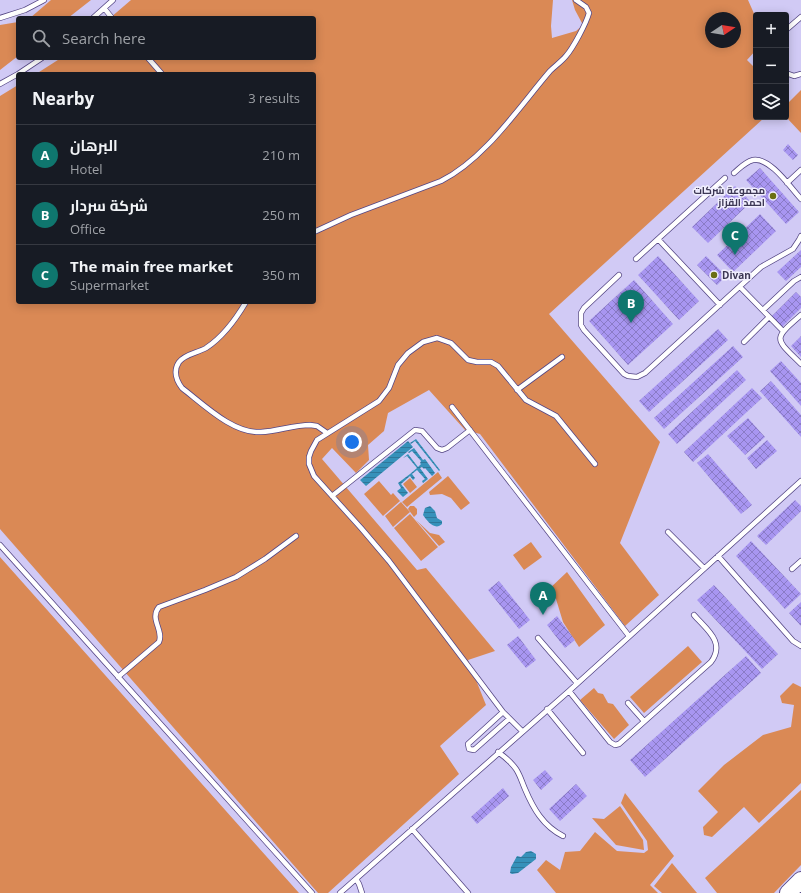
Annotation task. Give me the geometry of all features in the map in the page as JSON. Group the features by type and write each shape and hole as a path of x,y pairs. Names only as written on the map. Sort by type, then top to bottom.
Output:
{"highway":[{"path":"788,893 801,880"}],"lane":[{"path":"0,18 25,10 44,0"},
{"path":"95,16 113,0"},
{"path":"316,231 358,212 441,181 466,165 512,118 551,70 568,53 589,13 586,6 576,0"},
{"path":"104,8 110,16"},
{"path":"789,27 801,17"},
{"path":"21,72 39,60"},
{"path":"150,60 160,72"},
{"path":"789,74 794,76 801,74"},
{"path":"0,84 16,75"},
{"path":"734,173 747,162 758,160 763,161 772,166 801,199"},
{"path":"787,183 801,170"},
{"path":"636,259 725,178"},
{"path":"619,275 584,308 580,319 584,330 620,371 628,376 637,377 646,373 761,267 792,249 801,236"},
{"path":"658,239 720,305"},
{"path":"763,310 794,281 801,278"},
{"path":"740,287 783,331"},
{"path":"245,304 232,323 206,348 183,358 178,363 176,369 178,382 182,388 226,421 242,430 260,432 310,425 317,426 327,433"},
{"path":"744,342 769,317"},
{"path":"800,318 783,331 780,338 782,344 801,364"},
{"path":"522,731 503,712 389,561 314,476 309,457 313,445 317,440 379,400 388,388 403,359 413,349 428,340 437,338 447,341 468,360 495,364 501,369 526,400 531,404 552,412 556,416 595,464"},
{"path":"517,390 562,357"},
{"path":"452,407 630,636"},
{"path":"332,496 417,429 422,431 437,448 442,450 447,448 470,430"},
{"path":"340,893 630,636 801,481"},
{"path":"668,532 704,568"},
{"path":"118,677 159,642 160,636 155,617 155,613 159,607 236,577 265,559 296,536"},
{"path":"0,545 312,893"},
{"path":"718,556 793,641 801,646"},
{"path":"792,569 801,561"},
{"path":"569,690 610,742 613,744 619,744 715,657 717,646 716,641 694,615"},
{"path":"538,638 577,683"},
{"path":"628,703 644,722"},
{"path":"547,710 583,753"},
{"path":"503,712 468,744 468,749 474,750 509,719"},
{"path":"498,752 512,763 516,769 533,806 543,820 552,830 563,836"},
{"path":"412,829 468,893"},
{"path":"356,879 362,893"}],"shaded area":[{"path":"51,0 91,0 71,16 32,16"},
{"path":"131,0 553,0 551,26 552,38 576,31 583,25 575,10 572,0 748,0 753,12 753,53 747,60 753,66 753,120 762,120 549,314 660,442 620,543 659,595 625,626 480,434 465,430 429,390 388,413 384,431 368,445 369,460 356,473 332,448 322,459 417,570 426,568 495,651 468,660 486,705 440,746 459,774 328,893 318,893 0,529 0,96 16,86 16,304 316,304 316,72 39,72 58,60 316,60 316,16 112,16"},
{"path":"16,22 16,58 0,70 0,25"},
{"path":"801,90 801,133 789,120 789,102"},
{"path":"438,472 442,478 407,507 402,502"},
{"path":"448,476 470,503 461,510 451,498 442,494 430,495 429,492"},
{"path":"410,478 417,487 410,493 403,484"},
{"path":"379,481 391,495 393,493 400,501 383,516 364,494"},
{"path":"401,502 410,512 393,527 385,516"},
{"path":"410,506 414,506 417,509 417,514 414,517 408,509"},
{"path":"410,514 438,547 421,561 394,528"},
{"path":"416,520 430,533 439,535 445,542 439,546"},
{"path":"531,542 542,557 524,570 513,555"},
{"path":"0,557 299,893 0,893"},
{"path":"567,572 605,625 579,647 563,622 556,599 548,590"},
{"path":"688,646 702,662 644,713 630,697"},
{"path":"793,683 801,687 801,783 759,823 744,807 712,837 704,835 703,827 718,812 698,791 724,765 763,735 791,727 794,705 782,703 780,696"},
{"path":"594,688 598,693 603,694 608,703 613,704 629,725 614,739 580,700"},
{"path":"801,790 801,865 774,893 717,893 705,878"},
{"path":"625,793 674,856 650,885 658,893 556,893 537,870 546,860 560,870 565,852 580,851 595,832 617,851 644,853 648,850 647,841 621,803"},
{"path":"620,806 643,840 644,850 616,845 592,818 604,819"},
{"path":"672,863 697,893 662,893 654,886"}],"water":[{"path":"416,439 440,470 439,471 415,441 411,444 410,443"},
{"path":"408,441 413,447 366,486 360,480"},
{"path":"414,448 423,460 425,459 435,473 432,476 425,468 420,468 428,479 423,483 422,481 425,479 417,470 412,474 415,478 413,480 410,476 401,484 408,493 403,497 397,491 401,488 398,483 417,468 407,456 403,458 408,454 418,467 421,464 421,461 412,451 409,453 408,452"},
{"path":"430,506 435,511 437,518 442,521 442,524 439,526 434,526 431,524 423,515 425,508"},
{"path":"531,851 536,854 536,859 518,873 510,873 511,867 517,856 521,857 526,852"}],"building":[{"path":"788,144 798,155 793,160 783,150"},
{"name":"مجموعة شركات احمد القزاز","path":"760,168 799,212 786,224 746,180"},
{"path":"735,186 751,202 708,243 692,227"},
{"path":"760,214 776,231 733,272 717,255"},
{"path":"801,250 801,267 786,281 777,272"},
{"path":"658,256 699,301 679,320 638,275"},
{"path":"706,256 726,276 717,285 697,265"},
{"path":"634,280 673,324 628,365 589,321"},
{"path":"796,292 801,297 801,308 781,328 771,317"},
{"path":"718,329 728,340 649,412 639,401"},
{"path":"801,336 801,357 791,346"},
{"path":"733,346 743,357 664,429 654,418"},
{"path":"781,361 801,383 801,406 770,371"},
{"path":"737,370 746,380 677,444 668,434"},
{"path":"771,381 801,415 801,437 760,391"},
{"path":"752,388 762,398 693,462 684,452"},
{"path":"748,418 765,437 745,455 727,436"},
{"path":"767,440 777,451 756,469 747,458"},
{"path":"708,454 752,505 741,514 697,463"},
{"path":"795,500 801,506 801,511 766,545 757,536"},
{"path":"751,541 801,594 785,609 736,556"},
{"path":"499,581 530,620 519,629 488,590"},
{"path":"714,585 778,654 762,669 697,600"},
{"path":"801,602 801,626 789,613"},
{"path":"557,616 575,640 565,648 547,625"},
{"path":"518,636 536,660 526,668 507,645"},
{"path":"746,656 761,673 645,777 630,760"},
{"path":"545,770 553,779 541,790 533,780"},
{"path":"576,784 587,796 560,821 549,809"},
{"path":"503,788 509,796 477,824 471,817"}],"place":[{"name":"مجموعة شركات احمد القزاز","path":"773,196"},
{"name":"The main free market","path":"735,255"},
{"name":"Divan","path":"714,275"},
{"name":"شركة سردار","path":"631,323"},
{"name":"البرهان","path":"543,615"}]}
